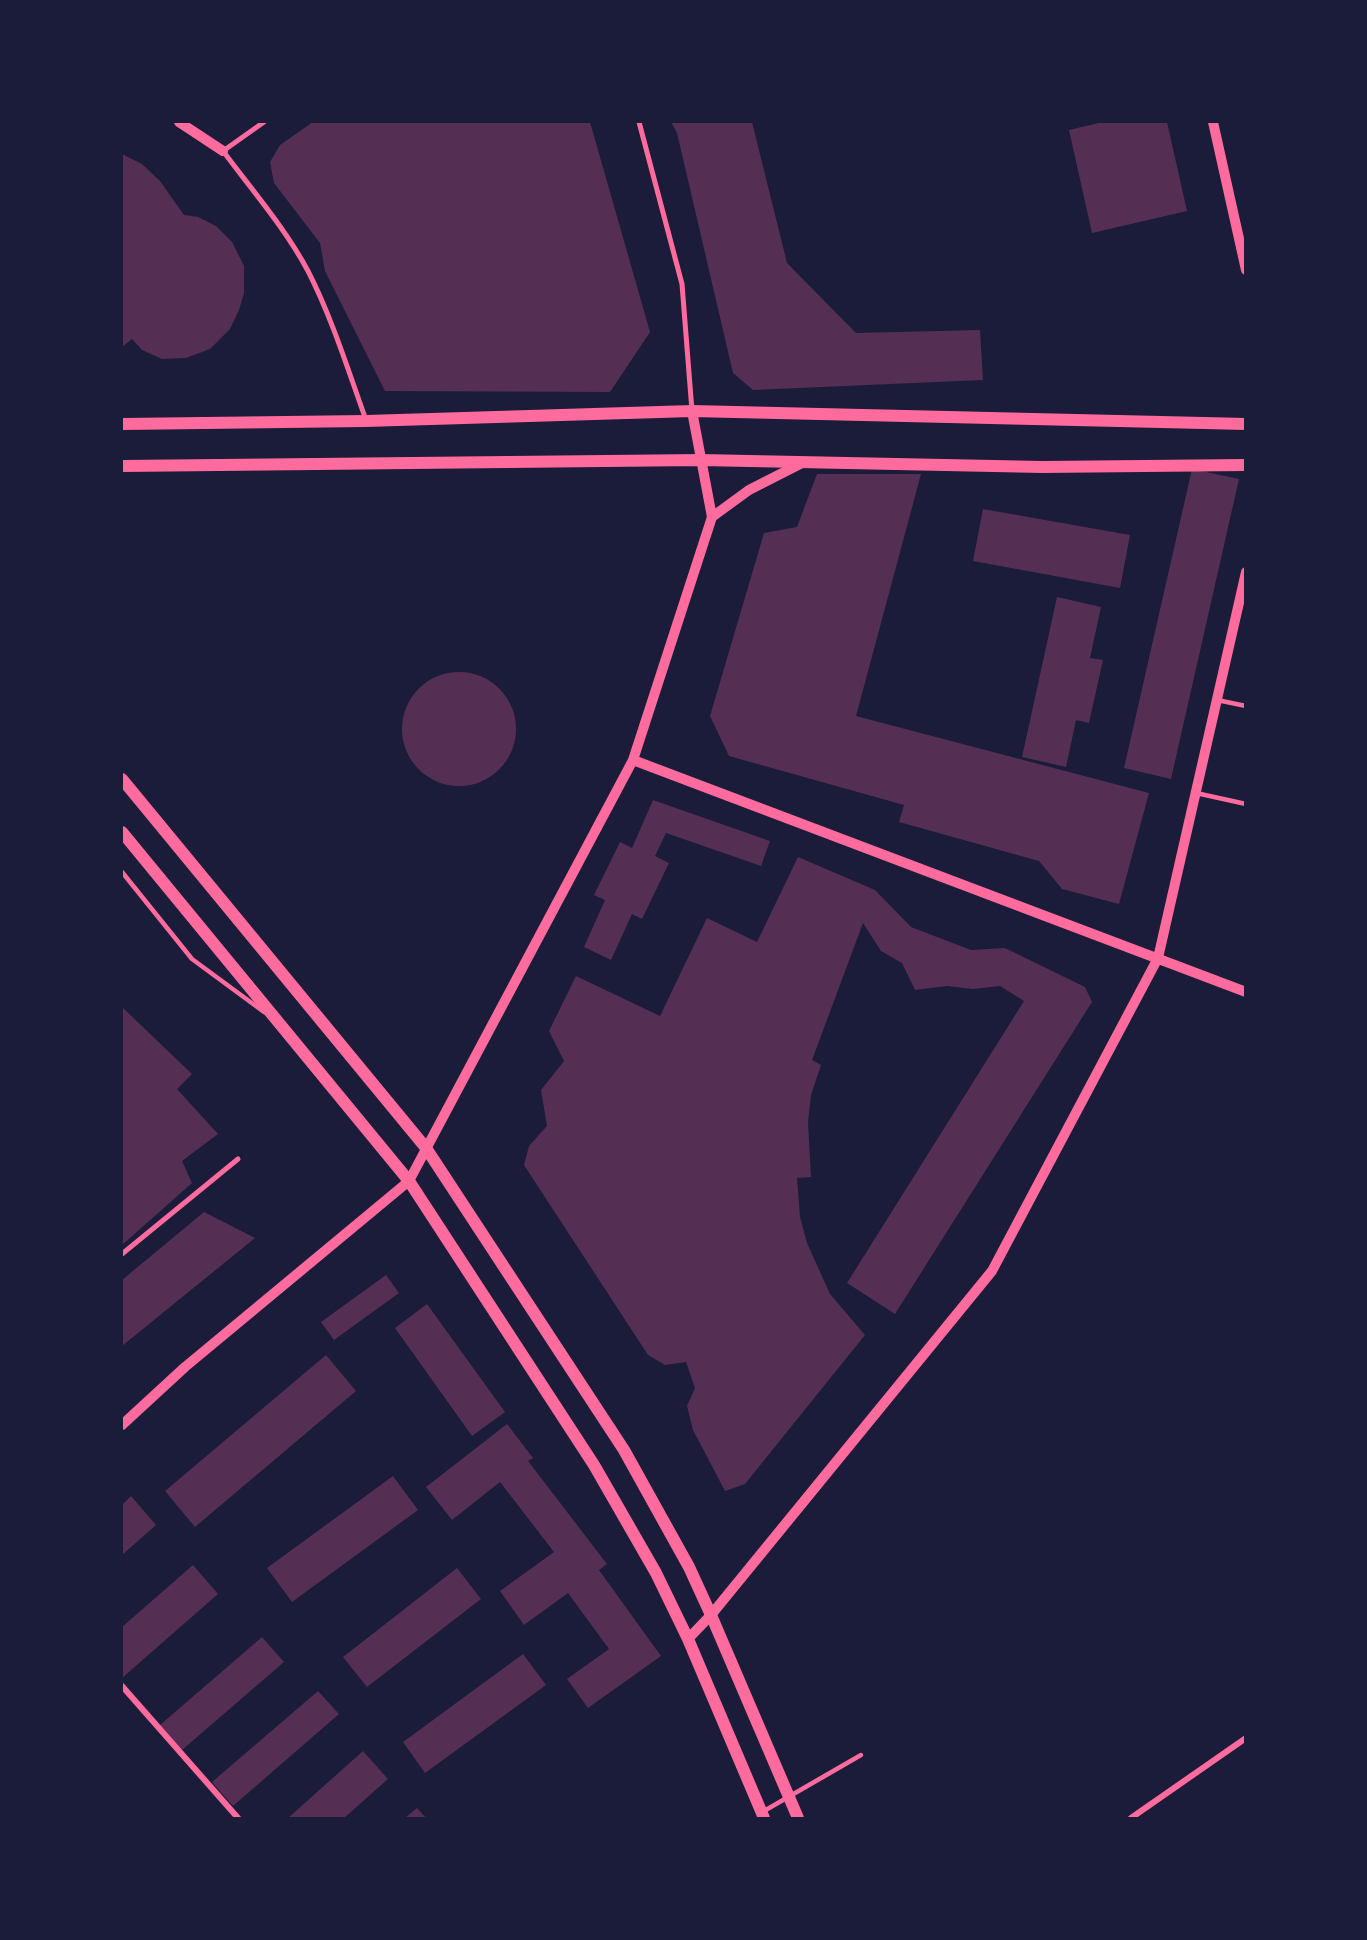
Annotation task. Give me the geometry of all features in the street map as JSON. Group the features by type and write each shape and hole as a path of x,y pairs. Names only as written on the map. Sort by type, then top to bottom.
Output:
{"main road":[{"path":"122,424 366,422 692,411 1245,424"},
{"path":"122,466 701,460 1042,466 1245,465"},
{"path":"122,779 426,1148 624,1450 689,1567 798,1818"},
{"path":"122,832 408,1181 594,1465 656,1573 688,1639 763,1815"}],"street":[{"path":"179,122 223,151 280,227 307,270 328,315 366,422"},
{"path":"223,151 264,122"},
{"path":"122,1425 185,1367 408,1181 633,760 712,517 692,411 682,284 639,122"},
{"path":"1213,122 1245,270"},
{"path":"712,517 748,490 805,462"},
{"path":"688,1639 711,1615 992,1271 1158,958 1245,572"},
{"path":"633,760 1245,992"},
{"path":"122,1254 238,1159"},
{"path":"122,1686 238,1818"},
{"path":"1131,1818 1245,1737"}],"lane":[{"path":"1217,700 1245,706"},
{"path":"1196,793 1245,804"},
{"path":"122,872 192,959 278,1022"},
{"path":"763,1815 861,1755"}],"building":[{"path":"313,122 590,122 650,332 610,392 385,391 325,271 320,243 274,183 270,162 280,145"},
{"path":"671,122 752,122 787,263 856,333 980,330 983,380 753,390 733,373 677,133"},
{"path":"1103,122 1167,122 1187,211 1092,233 1069,130"},
{"path":"122,154 142,164 160,181 184,215 198,217 216,226 232,242 244,266 244,293 239,310 230,329 210,349 186,358 162,359 142,350 132,339 122,347"},
{"path":"1192,469 1239,479 1171,779 1124,768"},
{"path":"817,474 921,474 856,716 1149,793 1119,904 1062,889 1039,861 899,822 904,805 729,756 710,716 764,533 797,527"},
{"path":"983,509 1130,535 1120,588 973,561"},
{"path":"1057,597 1101,607 1090,658 1103,660 1089,723 1076,720 1066,767 1022,757"},
{"path":"459,672 481,676 499,689 512,707 516,729 512,751 499,769 481,782 459,786 437,782 419,769 406,751 402,729 406,707 419,689 437,676"},
{"path":"653,800 770,841 761,866 666,833 655,856 669,863 642,919 632,914 611,960 584,947 605,900 594,895 620,842 632,848"},
{"path":"798,857 875,890 911,927 971,950 1005,948 1085,987 1092,1002 895,1314 847,1283 1024,1001 1000,986 973,989 947,986 915,990 902,963 881,951 863,923 812,1060 821,1065 811,1095 808,1122 811,1177 797,1178 800,1217 807,1243 830,1294 865,1335 745,1484 725,1491 693,1430 687,1406 695,1388 686,1362 665,1365 648,1355 524,1165 529,1146 547,1126 541,1090 564,1061 549,1031 576,976 660,1016 707,918 757,942"},
{"path":"122,1007 192,1074 177,1089 218,1134 182,1161 192,1183 122,1245"},
{"path":"204,1212 255,1238 122,1346 122,1280"},
{"path":"386,1275 399,1293 334,1340 321,1322"},
{"path":"427,1304 505,1412 472,1436 395,1328"},
{"path":"326,1355 356,1391 195,1527 165,1491"},
{"path":"507,1424 533,1458 528,1461 607,1564 599,1570 661,1656 588,1708 567,1679 609,1649 568,1593 524,1625 500,1591 554,1552 500,1482 452,1520 426,1487"},
{"path":"393,1476 418,1510 292,1602 267,1568"},
{"path":"131,1496 156,1525 122,1555 122,1505"},
{"path":"193,1565 218,1594 122,1678 122,1627"},
{"path":"457,1568 481,1599 367,1687 343,1657"},
{"path":"262,1637 284,1662 182,1750 160,1725"},
{"path":"523,1654 546,1685 425,1773 403,1742"},
{"path":"318,1691 339,1714 233,1806 212,1782"},
{"path":"363,1751 388,1779 344,1818 288,1818"},
{"path":"417,1808 426,1818 405,1818"}]}
